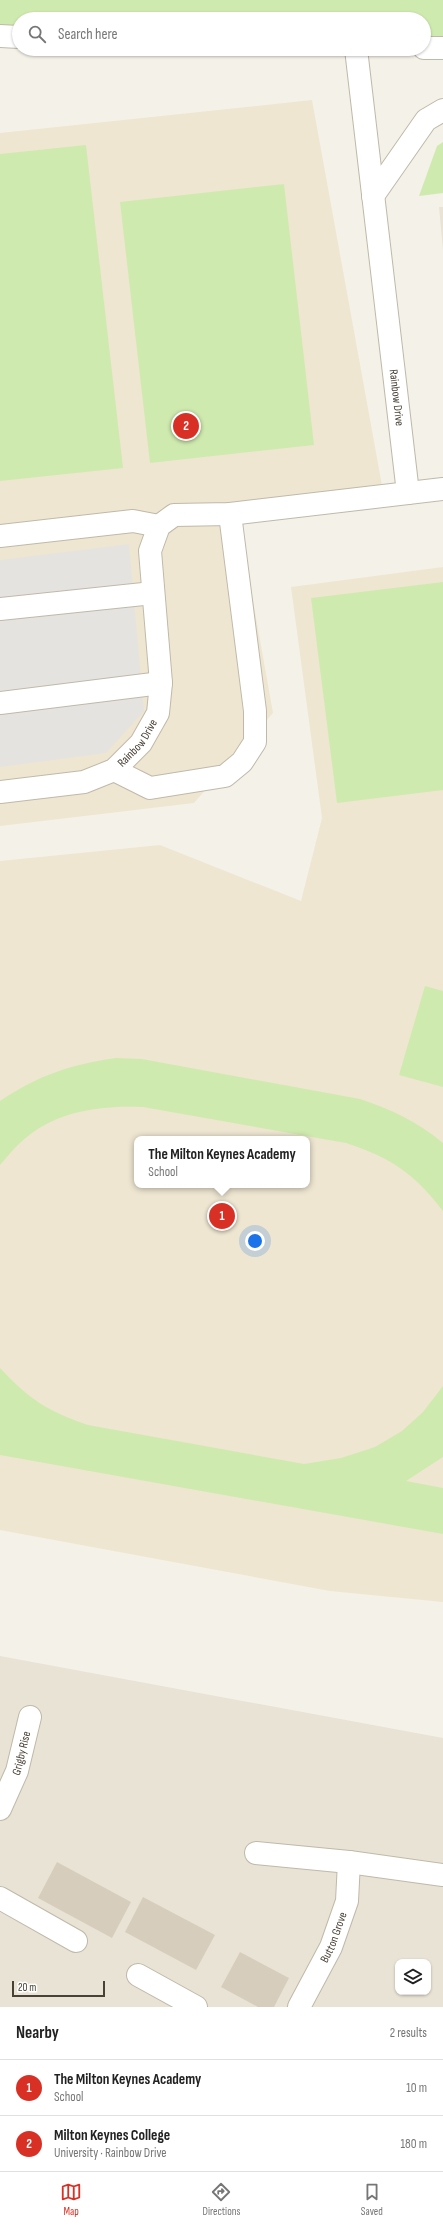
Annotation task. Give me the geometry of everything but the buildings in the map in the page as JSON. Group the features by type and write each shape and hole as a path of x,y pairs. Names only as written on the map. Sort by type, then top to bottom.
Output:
{"street":[{"path":"0,36 12,37"},
{"path":"431,48 443,48"},
{"name":"Rainbow Drive","path":"357,56 408,493"},
{"path":"373,196 426,120 443,110"},
{"path":"0,536 133,521 159,526 174,515 230,514 443,489"},
{"path":"114,770 150,788 225,776 242,762 255,742 255,711 230,514"},
{"name":"Rainbow Drive","path":"0,792 84,782 114,770 141,744 158,713 161,683 150,551 159,526"},
{"path":"0,609 153,593"},
{"path":"0,703 161,683"},
{"name":"Grigby Rise","path":"0,1809 17,1771 30,1717"},
{"path":"256,1853 349,1862 443,1875"},
{"name":"Button Grove","path":"299,2007 331,1947 347,1901 349,1862"},
{"path":"0,1898 76,1941"},
{"path":"138,1975 196,2007"}],"shaded area":[{"path":"312,100 385,502 238,517 273,713 194,803 0,826 0,133"},
{"path":"439,207 443,207 443,250"},
{"path":"129,544 144,711 106,753 0,767 0,560"},
{"path":"443,567 443,1602 330,1591 0,1530 0,861 160,845 301,901 322,818 291,587"},
{"path":"0,1656 443,1738 443,2007 0,2007"}],"green space":[{"path":"0,0 443,0 443,48 431,48 431,12 12,12 12,31 0,31"},
{"path":"443,142 443,193 419,196 437,146"},
{"path":"86,145 123,468 0,481 0,154"},
{"path":"284,184 314,445 150,463 120,202"},
{"path":"443,582 443,790 337,803 311,598"},
{"path":"425,986 443,991 443,1087 399,1075"},
{"path":"116,1058 142,1059 360,1099 383,1107 414,1122 434,1135 443,1143 443,1211 422,1186 400,1168 389,1161 346,1143 143,1107 110,1107 94,1109 78,1112 48,1123 18,1145 0,1165 0,1101 28,1084 55,1072"},
{"path":"0,1368 20,1388 40,1403 61,1415 88,1425 304,1464 341,1458 375,1447 402,1431 423,1412 443,1386 443,1457 406,1481 443,1488 443,1534 0,1455"}],"place":[{"name":"Milton Keynes College","path":"186,426"},
{"name":"The Milton Keynes Academy","path":"222,1216"}]}
